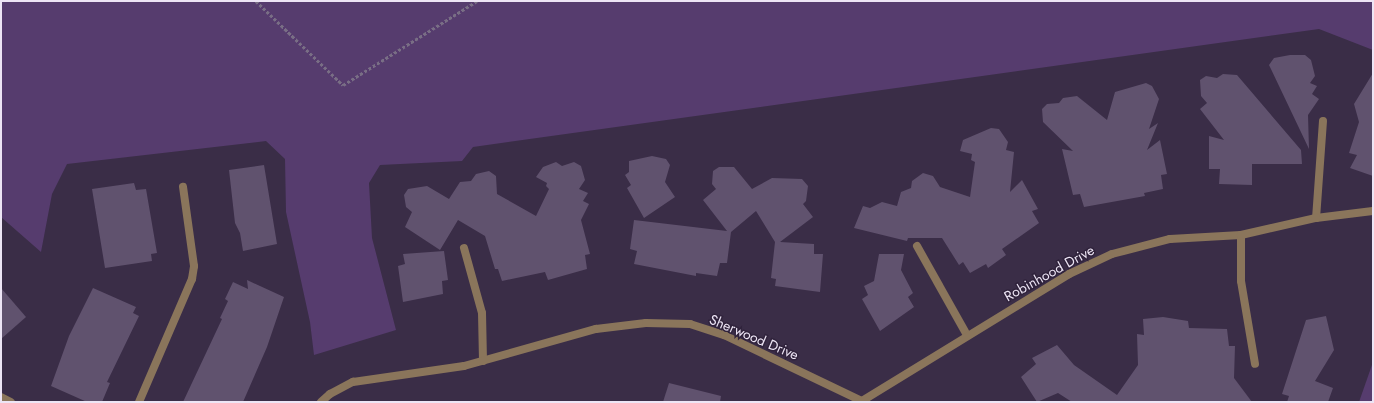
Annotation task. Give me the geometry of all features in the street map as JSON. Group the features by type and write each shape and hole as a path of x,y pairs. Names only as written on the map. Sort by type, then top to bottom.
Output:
{"street":[{"path":"1316,218 1323,121"},
{"path":"139,402 192,279 193,259 183,187"},
{"name":"Robinhood Drive","path":"862,401 967,335 1069,274 1112,254 1170,239 1241,235 1316,218 1373,211"},
{"path":"1241,235 1241,281 1255,364"},
{"path":"917,246 967,335"},
{"path":"464,248 482,313 483,361"},
{"name":"Sherwood Drive","path":"321,402 330,394 354,382 464,366 596,329 646,323 690,324 724,335 862,401"},
{"path":"1,397 10,402"}],"path":[{"path":"256,1 343,85 477,1"}],"shaded area":[{"path":"1,1 1373,1 1373,50 1319,29 473,147 462,161 380,165 369,183 372,238 396,330 314,355 310,322 286,212 285,159 266,141 67,164 52,194 41,252 1,217"},
{"path":"1373,362 1373,402 1359,402"}],"building":[{"path":"1290,55 1305,55 1311,60 1315,76 1310,83 1317,86 1312,94 1319,99 1308,115 1309,149 1269,65 1274,58"},
{"path":"1373,73 1373,176 1350,168 1357,155 1349,153 1359,122 1354,104"},
{"path":"1223,74 1237,75 1301,150 1302,164 1252,164 1252,185 1219,184 1220,169 1209,169 1209,136 1224,140 1200,109 1207,103 1201,96 1200,80 1206,76 1217,78"},
{"path":"1146,83 1152,86 1159,99 1149,129 1158,123 1147,150 1160,140 1167,174 1161,175 1163,189 1144,193 1145,196 1084,207 1080,194 1073,195 1062,149 1073,151 1043,122 1042,109 1047,104 1059,103 1063,98 1077,96 1107,120 1115,92"},
{"path":"991,128 999,129 1008,142 1006,150 1014,152 1010,192 1022,180 1038,209 1032,211 1039,223 1002,249 1006,255 988,268 986,264 970,273 963,262 959,265 942,238 908,238 907,241 854,228 863,206 870,208 882,202 897,206 901,192 911,188 912,181 923,173 933,176 940,187 970,197 975,162 971,160 972,154 960,151 963,140"},
{"path":"652,156 666,159 670,165 665,182 675,197 644,218 627,188 631,185 625,175 629,172 629,161"},
{"path":"556,162 562,166 574,162 581,166 585,180 579,189 588,193 583,201 589,204 581,220 590,254 585,255 587,269 548,280 545,272 502,281 498,269 495,269 485,236 458,220 440,250 405,227 412,212 406,207 404,195 408,189 427,186 449,199 460,182 471,181 476,174 489,171 496,176 497,194 536,216 549,189 546,186 547,183 536,177 543,167"},
{"path":"264,165 277,244 243,251 240,233 235,223 229,170"},
{"path":"719,167 734,167 752,189 772,178 802,179 808,186 806,201 803,204 813,217 780,242 814,244 814,254 823,254 820,292 775,286 776,279 771,278 775,242 756,211 731,232 727,263 720,263 717,276 696,273 696,276 634,264 637,251 630,249 634,220 727,231 703,200 716,189 712,184 713,171"},
{"path":"134,183 136,190 146,189 157,253 151,254 152,261 105,268 92,189"},
{"path":"444,251 448,280 442,281 443,294 403,302 398,266 405,264 403,254"},
{"path":"879,254 904,254 901,270 913,293 908,297 914,307 880,331 862,299 868,295 864,286 874,281"},
{"path":"247,280 284,297 267,347 243,402 183,402 222,319 220,318 228,301 225,299 233,282 248,289"},
{"path":"1,288 26,317 1,339"},
{"path":"93,288 136,307 133,313 139,316 107,382 110,383 102,402 87,402 51,386 69,336"},
{"path":"1326,316 1334,350 1315,381 1333,388 1328,402 1287,402 1289,396 1282,394 1306,320"},
{"path":"1163,317 1188,321 1189,328 1227,329 1229,346 1235,346 1234,378 1252,402 1072,402 1058,393 1037,402 1021,377 1036,364 1032,358 1057,345 1074,365 1117,395 1138,365 1137,334 1144,335 1143,319"},
{"path":"669,383 721,396 720,402 663,402"}]}
